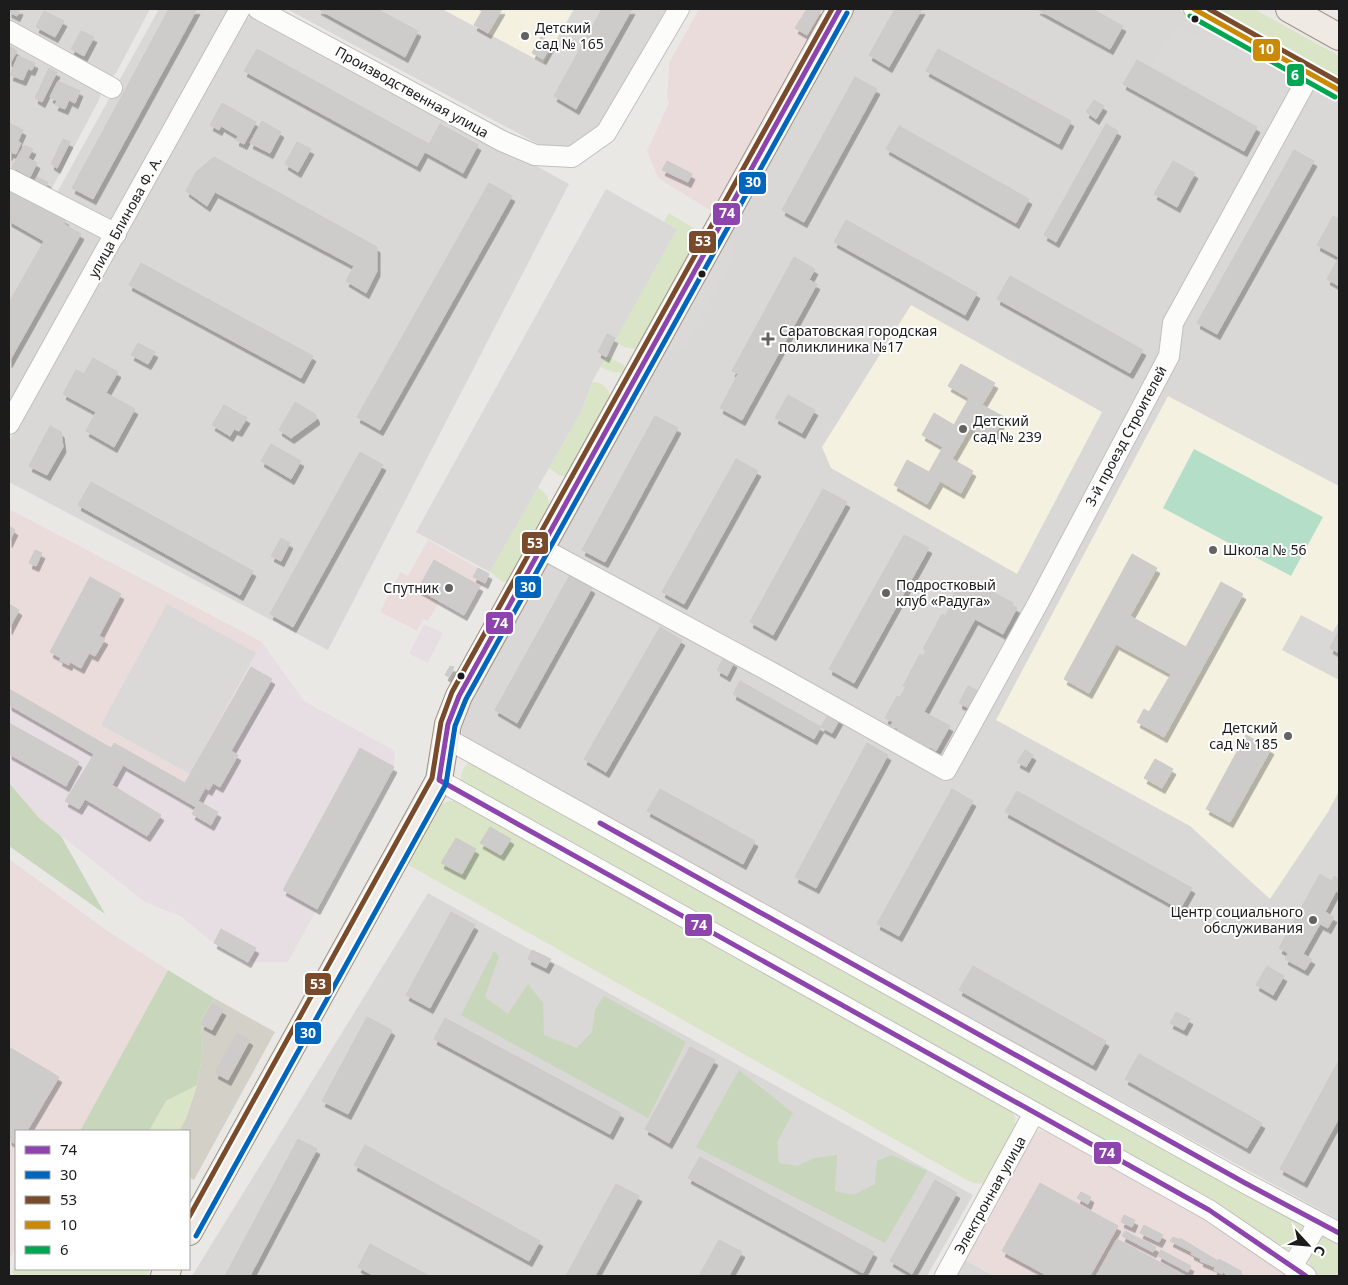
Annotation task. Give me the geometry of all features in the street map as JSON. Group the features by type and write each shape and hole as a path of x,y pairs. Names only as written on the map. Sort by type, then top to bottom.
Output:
{"main road":[{"path":"190,1230 439,780 448,724 459,696 840,9"},
{"path":"1289,9 1339,37"}],"street":[{"name":"улица Блинова Ф. А.","path":"9,424 240,9"},
{"name":"Производственная улица","path":"258,9 502,141 535,155 572,157 606,133 678,9"},
{"path":"1194,9 1339,90"},
{"path":"9,31 112,88"},
{"name":"3-й проезд Строителей","path":"541,548 778,676 946,770 1037,605 1169,356 1173,323 1310,74"},
{"path":"9,179 116,234"},
{"path":"446,738 1339,1233"},
{"path":"439,780 1209,1210 1299,1272 1318,1223"},
{"name":"Электронная улица","path":"945,1276 1034,1113"}],"shaded area":[{"path":"9,9 150,9 116,73 111,78 9,24"},
{"path":"159,9 227,9 227,11 9,406 9,186 49,207"},
{"path":"287,9 666,9 604,120 590,137 565,151 550,150 538,144"},
{"name":"Детский сад № 165","path":"442,9 574,9 543,63"},
{"path":"699,9 828,9 713,212 658,178 647,151 669,103 667,98 669,63"},
{"path":"851,9 1178,9 1339,100 1339,1220 470,745 462,734 462,715"},
{"path":"259,14 569,184 328,650 9,482 9,441 246,18"},
{"path":"1177,27 1199,39 1218,39 1291,82 1266,128 1153,64"},
{"path":"9,37 101,91 100,98 50,192 9,174"},
{"path":"606,189 677,229 592,382 582,410 490,572 416,532"},
{"path":"728,237 735,253 685,347 658,358"},
{"name":"Детский сад № 239","path":"911,305 1102,412 1017,574 831,468 822,447"},
{"name":"Школа № 56","path":"1168,396 1339,486 1339,621 1333,632 1301,615 1282,650 1339,680 1339,791 1328,812 1270,899 1190,826 996,720"},
{"path":"9,509 262,642 185,783 113,743 111,748 9,689"},
{"path":"428,540 489,574 464,615 440,600 428,621 423,619 417,631 380,612 400,572 408,576"},
{"path":"167,604 256,653 190,774 101,725"},
{"path":"424,624 443,633 428,663 409,654"},
{"path":"262,642 304,701 395,751 394,767 288,962 253,962 209,940 182,917 145,902 39,818 9,783 9,689 110,748 114,743 185,783"},
{"path":"9,859 106,930 168,970 81,1130 15,1130 15,1248 9,1260"},
{"path":"428,893 973,1195 927,1276 192,1276"},
{"path":"214,998 275,1032 194,1180 190,1178 190,1130 180,1130 186,1118 197,1085 203,1052 201,1019"},
{"path":"1040,1130 1050,1133 1196,1211 1299,1276 994,1276 965,1260 1034,1136"},
{"path":"965,1260 994,1276 956,1276"}],"green space":[{"path":"1204,9 1254,9 1339,56 1339,85"},
{"path":"669,213 695,229 688,241 694,245 641,347 628,348 616,342 615,338 677,229 664,221"},
{"path":"606,356 624,365 626,373 613,372 600,367"},
{"path":"592,382 605,386 610,398 567,477 559,475 549,468 582,410"},
{"path":"1194,449 1323,517 1291,576 1163,508"},
{"path":"538,487 546,495 549,505 507,581 503,582 490,572"},
{"path":"471,762 1301,1222 1302,1231 1299,1239 1286,1250 1279,1249 463,785 462,772"},
{"path":"9,783 39,818 61,836 105,914 9,846"},
{"path":"456,801 1010,1109 1015,1117 1015,1125 986,1181 977,1184 967,1180 410,866 405,860 414,852 431,822 428,816 441,804"},
{"path":"494,951 499,956 485,997 508,1014 528,984 543,1003 544,1035 577,1048 592,1032 595,1010 604,996 686,1042 648,1118 461,1015"},
{"path":"168,970 214,998 201,1019 203,1052 197,1085 166,1101 150,1130 81,1130"},
{"path":"739,1070 793,1113 777,1142 779,1163 797,1166 815,1158 837,1155 835,1191 854,1195 875,1184 877,1161 891,1155 927,1171 885,1243 696,1147"},
{"path":"197,1085 186,1118 180,1130 150,1130 166,1101"},
{"path":"1326,1235 1339,1239 1339,1276 1319,1276 1310,1270 1308,1252 1320,1237"},
{"path":"15,1268 15,1270 150,1270 146,1276 15,1276 12,1272"}],"building":[{"path":"9,9 20,9 17,16 9,12"},
{"path":"169,9 197,9 93,199 72,188"},
{"path":"318,9 377,9 418,31 405,57"},
{"path":"478,9 502,9 488,33 474,25 482,11"},
{"path":"602,9 632,9 576,109 554,96"},
{"path":"807,9 818,9 821,11 807,35 795,28"},
{"path":"895,9 922,9 889,67 869,55"},
{"path":"1037,9 1092,9 1123,26 1110,49"},
{"path":"44,11 64,21 55,37 36,27"},
{"path":"81,31 94,37 84,56 71,49"},
{"path":"541,37 552,43 543,59 532,53"},
{"path":"9,46 17,51 11,62 9,61"},
{"path":"257,49 429,144 417,166 244,71"},
{"path":"938,49 1071,121 1059,144 926,71"},
{"path":"18,56 35,63 32,70 28,69 23,80 10,75"},
{"path":"1137,60 1257,127 1244,151 1123,84"},
{"path":"49,68 57,72 42,102 35,98"},
{"path":"855,77 877,89 804,222 782,210"},
{"path":"58,81 80,91 75,103 69,100 65,109 55,105 57,101 50,97"},
{"path":"1094,100 1104,106 1096,119 1086,112"},
{"path":"222,103 256,122 244,144 236,140 238,136 221,126 219,130 210,125"},
{"path":"262,121 281,132 270,153 250,143"},
{"path":"9,123 23,130 18,141 21,143 16,154 10,152 9,155"},
{"path":"440,124 478,145 463,173 425,152"},
{"path":"1106,124 1118,131 1056,242 1044,235"},
{"path":"899,126 1029,199 1016,223 886,149"},
{"path":"63,139 70,142 57,168 51,164"},
{"path":"297,142 311,149 298,172 285,164"},
{"path":"24,145 33,149 28,158 37,163 30,177 12,167"},
{"path":"1294,150 1314,161 1217,334 1197,323"},
{"path":"214,157 377,247 377,271 366,293 346,281 354,266 215,192 207,206 186,191 196,172"},
{"path":"667,161 677,166 673,175 662,170"},
{"path":"1173,161 1195,173 1177,207 1154,194"},
{"path":"677,166 692,174 688,182 673,175"},
{"path":"37,177 48,182 44,191 33,186"},
{"path":"489,183 512,196 380,430 357,417"},
{"path":"9,188 66,220 64,224 81,234 9,362 9,303 44,241 9,221"},
{"path":"1333,216 1339,219 1339,257 1317,245"},
{"path":"846,220 977,293 965,315 834,242"},
{"path":"695,230 699,232 694,243 690,240"},
{"path":"794,257 815,269 809,280 817,284 742,420 720,408 738,374 732,371"},
{"path":"1339,257 1339,286 1327,279"},
{"path":"141,263 313,356 301,378 129,285"},
{"path":"1010,276 1143,350 1130,373 997,299"},
{"path":"607,334 615,338 606,357 598,352"},
{"path":"138,343 155,352 148,364 131,355"},
{"path":"93,358 118,372 106,393 135,409 114,447 86,431 96,412 63,394 76,370 84,374"},
{"path":"961,364 995,383 982,405 1004,417 992,440 970,428 952,459 973,471 961,493 940,481 927,504 894,485 907,460 929,472 943,447 922,435 934,413 954,425 969,398 948,386"},
{"path":"788,395 815,410 802,433 775,418"},
{"path":"295,402 315,414 317,419 291,438 279,430"},
{"path":"224,405 247,418 239,431 234,429 230,436 212,425"},
{"path":"655,416 678,428 605,562 582,550"},
{"path":"50,426 61,432 63,447 47,475 29,466"},
{"path":"271,444 301,461 291,479 261,461"},
{"path":"360,452 383,465 293,627 270,614"},
{"path":"736,459 758,471 684,604 662,592"},
{"path":"91,482 253,571 240,595 78,505"},
{"path":"823,489 847,502 773,635 750,622"},
{"path":"9,526 15,530 9,542"},
{"path":"904,535 929,548 854,683 829,669"},
{"path":"281,538 290,543 281,561 271,556"},
{"path":"35,550 42,553 36,566 29,563"},
{"path":"1132,554 1157,568 1130,616 1186,647 1221,582 1243,594 1164,737 1137,722 1144,709 1149,712 1171,674 1116,644 1089,693 1064,679"},
{"name":"Спутник","path":"434,560 480,586 464,615 418,589"},
{"path":"478,568 489,574 485,583 473,577"},
{"path":"570,575 592,588 517,723 495,710"},
{"path":"90,577 121,594 99,636 105,639 95,656 89,653 81,668 70,662 69,665 59,660 61,658 50,652"},
{"path":"961,581 971,586 972,583 977,586 978,584 1013,603 1012,605 1017,608 1003,634 975,619 924,712 950,726 936,751 930,747 929,750 896,732 898,729 891,725 893,722 885,718 897,696 900,697 906,687 903,686 920,654 923,656 926,651 923,649 942,614 945,616 952,604 949,603"},
{"path":"9,604 19,610 9,629"},
{"path":"660,627 682,640 606,772 584,759"},
{"path":"1339,630 1339,653 1330,648"},
{"path":"724,657 734,662 727,676 717,670"},
{"path":"450,666 454,667 449,677 445,675"},
{"path":"251,667 272,679 231,751 238,755 220,787 213,783 209,790 205,788 198,801 218,812 211,825 192,814 196,807 123,765 112,785 161,815 147,836 85,799 79,809 65,801 85,769 98,778 118,752 111,748 114,743 185,783"},
{"path":"740,681 821,727 814,739 733,694"},
{"path":"968,686 978,691 969,708 959,703"},
{"path":"9,689 118,752 98,778 85,769 94,754 9,705"},
{"path":"829,713 840,719 836,726 825,720"},
{"path":"825,720 836,726 832,733 821,727"},
{"path":"9,723 79,762 66,786 9,754"},
{"path":"1246,735 1271,749 1230,822 1206,809"},
{"path":"867,743 888,755 816,888 795,877"},
{"path":"360,748 394,767 317,909 283,890"},
{"path":"1025,750 1033,755 1026,767 1017,762"},
{"path":"1155,759 1173,769 1162,788 1144,778"},
{"path":"660,789 755,841 743,864 647,811"},
{"path":"952,789 973,801 899,936 877,924"},
{"path":"1017,791 1192,888 1180,909 1005,812"},
{"path":"490,827 511,839 501,855 480,843"},
{"path":"456,838 476,849 462,874 441,863"},
{"name":"Центр социального обслуживания","path":"1320,874 1332,881 1334,876 1339,879 1339,893 1336,891 1325,912 1334,917 1328,928 1320,924 1303,954 1312,959 1305,970 1285,959 1288,953 1279,948"},
{"path":"451,912 475,925 430,1008 406,995"},
{"path":"221,929 256,948 248,962 214,943"},
{"path":"532,950 551,959 546,968 528,959"},
{"path":"973,966 1106,1041 1093,1065 959,990"},
{"path":"1267,966 1284,976 1273,995 1256,985"},
{"path":"212,1004 223,1010 212,1030 201,1024"},
{"path":"1176,1012 1190,1019 1184,1030 1170,1023"},
{"path":"367,1017 392,1030 348,1114 322,1101"},
{"path":"445,1018 621,1113 610,1134 434,1039"},
{"path":"237,1033 250,1040 228,1080 215,1073"},
{"path":"9,1047 59,1077 28,1130 15,1130 15,1143 9,1140"},
{"path":"690,1047 715,1060 669,1143 645,1129"},
{"path":"1139,1054 1262,1123 1247,1148 1125,1079"},
{"path":"1339,1060 1339,1118 1304,1182 1280,1169"},
{"path":"298,1139 317,1149 250,1276 225,1276"},
{"path":"365,1145 540,1241 529,1261 354,1165"},
{"path":"700,1157 874,1252 863,1273 688,1178"},
{"path":"935,1180 957,1193 912,1274 890,1261"},
{"path":"1040,1183 1118,1226 1090,1276 1048,1276 1002,1251"},
{"path":"616,1184 639,1196 595,1276 566,1276"},
{"path":"1081,1192 1091,1197 1088,1204 1077,1198"},
{"path":"1124,1215 1135,1220 1132,1227 1121,1222"},
{"path":"1144,1225 1163,1235 1159,1242 1140,1233"},
{"path":"1125,1231 1156,1247 1153,1252 1122,1236"},
{"path":"1173,1237 1180,1240 1180,1238 1218,1261 1219,1259 1241,1271 1241,1276 1228,1276 1223,1272 1222,1274 1214,1270 1215,1267 1200,1261 1201,1259 1191,1254 1192,1252 1170,1241"},
{"path":"1117,1239 1185,1276 1096,1276"},
{"path":"719,1240 742,1252 729,1276 699,1276"},
{"path":"370,1244 429,1276 374,1276 358,1267"},
{"path":"1161,1250 1191,1266 1188,1272 1158,1256"}],"transit line":[{"name":"53","path":"190,1215 432,778 441,722 452,692 832,9"},
{"name":"74","path":"840,9 459,696 448,724 439,780 1209,1210 1306,1276"},
{"name":"10","path":"1194,9 1339,90"},
{"name":"53","path":"1209,9 1339,82"},
{"name":"30","path":"196,1236 446,784 455,726 466,699 847,13"},
{"name":"6","path":"1190,16 1335,97"},
{"name":"74","path":"600,823 1245,1183 1339,1233"}],"place":[{"name":"Детский сад № 165","path":"525,36"},
{"name":"Саратовская городская поликлиника №17","path":"768,339"},
{"name":"Детский сад № 239","path":"963,429"},
{"name":"Школа № 56","path":"1213,550"},
{"name":"Спутник","path":"449,588"},
{"name":"Подростковый клуб «Радуга»","path":"886,593"},
{"name":"Детский сад № 185","path":"1288,736"},
{"name":"Центр социального обслуживания","path":"1313,920"}]}
